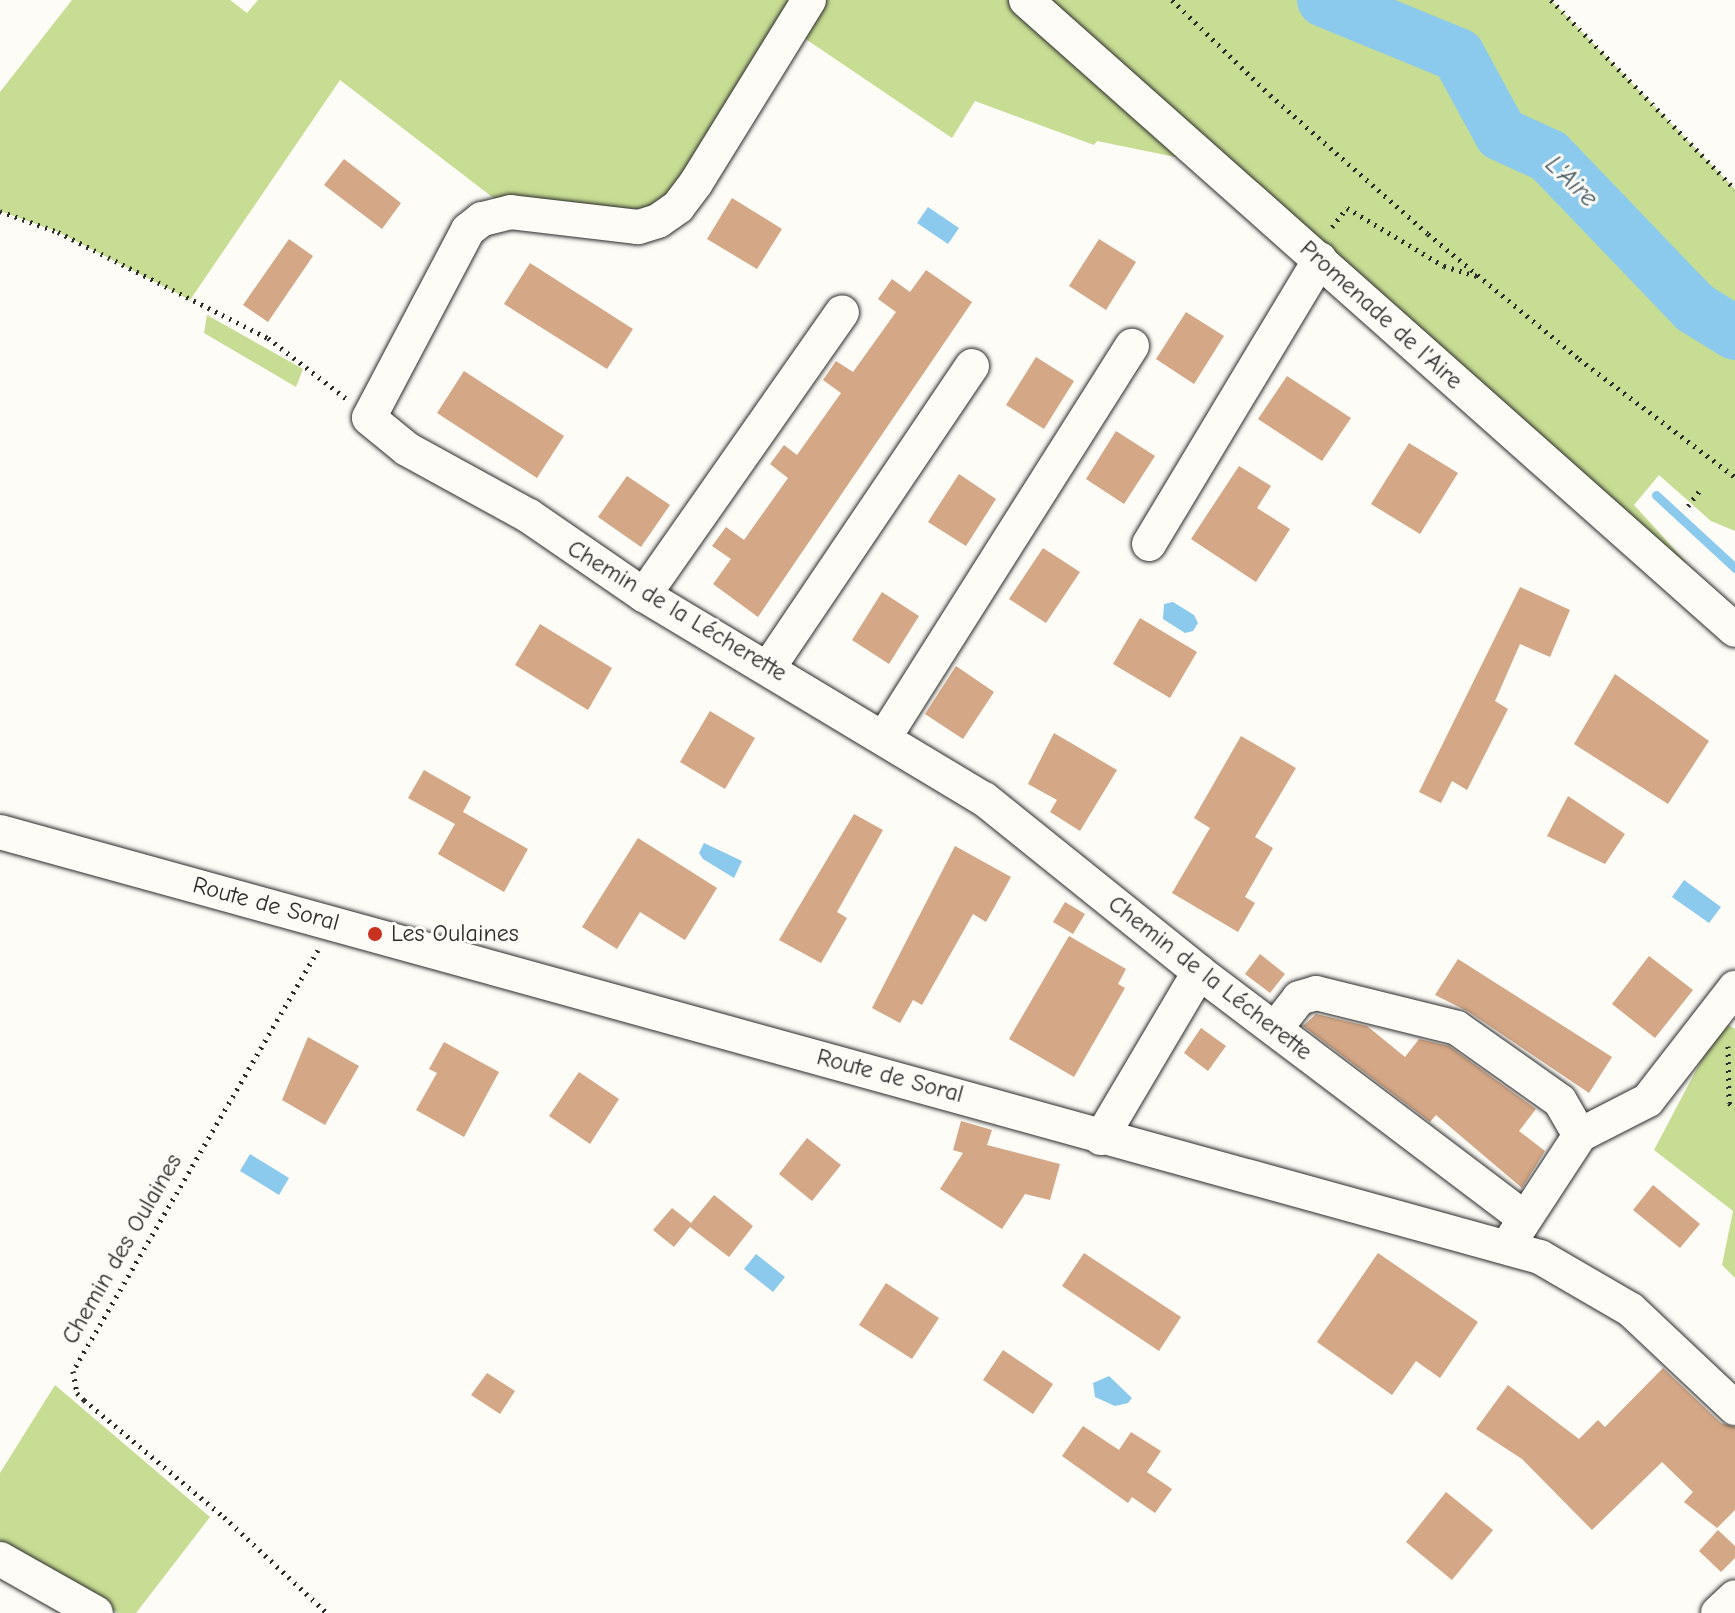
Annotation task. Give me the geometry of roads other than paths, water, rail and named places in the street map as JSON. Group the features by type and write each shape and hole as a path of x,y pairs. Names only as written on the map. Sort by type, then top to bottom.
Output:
{"street":[{"name":"Chemin de la Lécherette","path":"809,0 696,183 678,207 658,221 638,227 511,212 482,219 468,230 369,418 407,449 529,516 644,595 769,667 984,799 1199,972 1275,1029 1517,1233"},
{"name":"Promenade de l'Aire","path":"1026,0 1735,630"},
{"path":"1149,544 1320,259"},
{"path":"644,595 842,312"},
{"path":"884,738 1132,346"},
{"path":"769,667 972,366"},
{"name":"Route de Soral","path":"0,832 1101,1138 1517,1233 1631,1310 1735,1408"},
{"path":"1101,1138 1199,972"},
{"path":"1517,1233 1580,1135 1648,1100 1735,988"},
{"path":"1275,1029 1299,998 1316,993 1457,1028 1560,1101 1580,1135"},
{"path":"0,1559 96,1613"},
{"path":"1718,1613 1735,1597"}],"water":[{"path":"928,207 959,228 948,244 917,223"},
{"path":"1173,602 1194,615 1198,623 1193,631 1185,633 1163,619 1164,604"},
{"path":"704,843 742,861 734,878 703,859 699,853"},
{"path":"1684,880 1721,907 1709,923 1672,897"},
{"path":"250,1154 289,1178 279,1195 240,1171"},
{"path":"756,1254 785,1277 773,1292 744,1269"},
{"path":"1109,1376 1132,1398 1128,1403 1115,1406 1095,1397 1093,1383"}],"waterway":[{"name":"L'Aire","path":"1324,0 1458,55 1501,134 1549,156 1695,308 1735,333"},
{"path":"1656,495 1735,568"}],"place":[{"name":"Les Oulaines","path":"375,934"}]}
